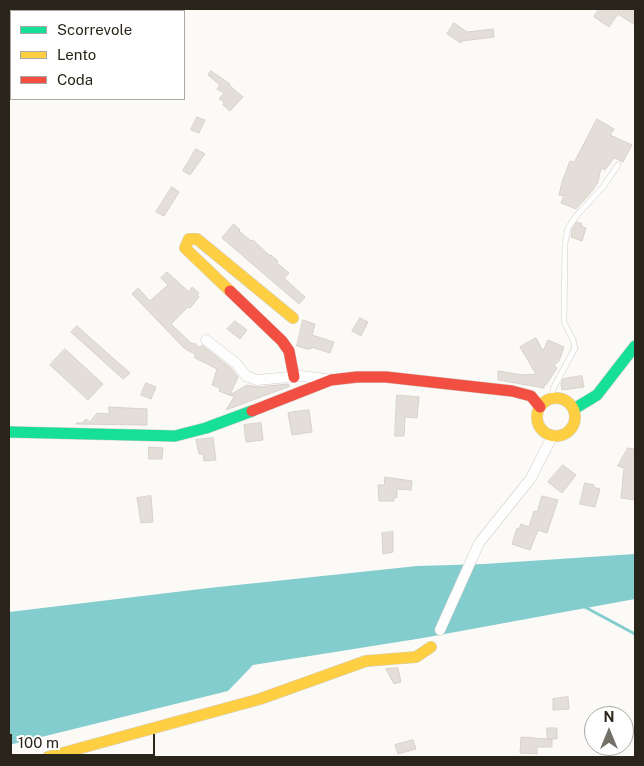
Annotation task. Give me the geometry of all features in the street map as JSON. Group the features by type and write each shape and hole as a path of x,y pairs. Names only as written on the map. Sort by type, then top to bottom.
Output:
{"street":[{"path":"292,318 197,239 189,239 186,242 185,248 282,340 289,351 294,377"},
{"path":"206,340 236,363 246,376 257,380 294,377 331,380 357,377 386,377 512,391 531,396 540,407"},
{"path":"574,409 597,395 635,346"},
{"path":"9,432 175,436 206,428 331,380"},
{"path":"553,398 562,398 569,402 574,409 576,417 574,425 569,431 561,435 545,432 539,425 537,416 540,407 546,401 553,398"},
{"path":"440,630 479,543 531,478 553,435"},
{"path":"48,757 260,699 366,661 416,657 431,647"}],"lane":[{"path":"553,398 553,389 575,348 564,322 568,228 577,215 603,187 618,165"}],"water":[{"path":"635,554 635,599 423,638 253,665 228,691 9,745 9,612 417,566 484,564"}],"building":[{"path":"599,9 635,9 635,25 618,14 609,27 594,17"},
{"path":"454,23 467,32 493,29 494,37 462,41 461,43 447,34"},
{"path":"211,71 230,84 243,97 230,111 223,105 224,102 219,99 224,93 217,89 220,85 208,75"},
{"path":"197,117 205,120 199,133 191,130"},
{"path":"597,119 614,129 610,135 632,145 623,162 614,158 605,170 601,168 598,182 576,209 561,203 564,196 559,195 562,182 570,161 574,162 576,159"},
{"path":"196,149 205,154 190,175 183,171"},
{"path":"172,187 179,192 164,216 156,212"},
{"path":"577,222 586,228 582,241 571,237 572,230"},
{"path":"234,224 239,231 271,255 289,273 284,278 305,297 299,304 222,238"},
{"path":"167,272 189,292 192,287 199,293 197,295 199,297 190,308 188,307 171,324 192,344 194,343 200,348 202,345 231,368 238,377 230,395 247,385 258,387 288,384 290,386 226,410 234,397 219,391 220,388 212,385 217,369 194,357 196,355 184,348 132,294 138,288 150,301 168,285 161,278"},
{"path":"360,318 368,322 361,336 352,331"},
{"path":"303,320 315,324 312,335 334,342 330,353 311,347 311,349 307,349 297,346"},
{"path":"235,321 247,330 240,339 227,329"},
{"path":"77,326 130,373 123,379 71,332"},
{"path":"536,338 543,351 548,340 564,347 559,361 554,365 557,368 546,385 544,385 544,388 498,380 498,371 523,375 536,374 520,347"},
{"path":"65,349 103,384 88,400 50,365"},
{"path":"582,376 584,387 562,390 561,384 563,379"},
{"path":"146,383 156,387 151,399 141,395"},
{"path":"397,395 419,397 417,418 405,417 404,436 395,436"},
{"path":"109,407 147,409 147,425 76,424 82,423 86,419 90,422 97,413 109,414"},
{"path":"309,410 312,432 292,435 288,413"},
{"path":"261,423 263,440 246,442 244,425"},
{"path":"213,438 216,460 204,461 203,454 199,454 196,440"},
{"path":"149,447 163,448 162,459 149,459"},
{"path":"628,448 635,449 635,500 621,498 624,468 618,466"},
{"path":"563,465 576,475 562,493 548,482"},
{"path":"385,477 412,481 411,490 397,489 397,497 394,498 394,501 379,501 378,485 384,485"},
{"path":"585,483 600,489 595,507 580,504"},
{"path":"151,496 153,522 141,523 137,498"},
{"path":"542,496 558,500 547,533 538,530 530,550 512,544 517,528 519,529 521,524 529,527 534,511 537,512"},
{"path":"393,532 393,552 383,554 382,533"},
{"path":"398,668 401,682 394,684 386,669"},
{"path":"568,697 569,709 553,710 553,699"},
{"path":"547,728 557,728 557,739 552,739 552,747 537,747 537,754 520,753 521,737 547,739"},
{"path":"413,740 416,749 398,754 395,745"}],"waterway":[{"path":"583,606 635,634"}],"traffic: fast":[{"path":"574,409 597,395 635,346"},
{"path":"9,432 175,436 206,428 252,411"}],"traffic: slow":[{"path":"230,291 185,248 189,239 197,239 293,318"},
{"path":"556,398 569,404 575,417 569,430 556,436 543,430 537,417 543,404 556,398"},
{"path":"48,757 260,699 366,661 416,657 431,647"}],"traffic: jam":[{"path":"230,291 282,341 289,351 294,377"},
{"path":"252,411 331,380 357,377 386,377 512,391 531,396 540,407"}]}
